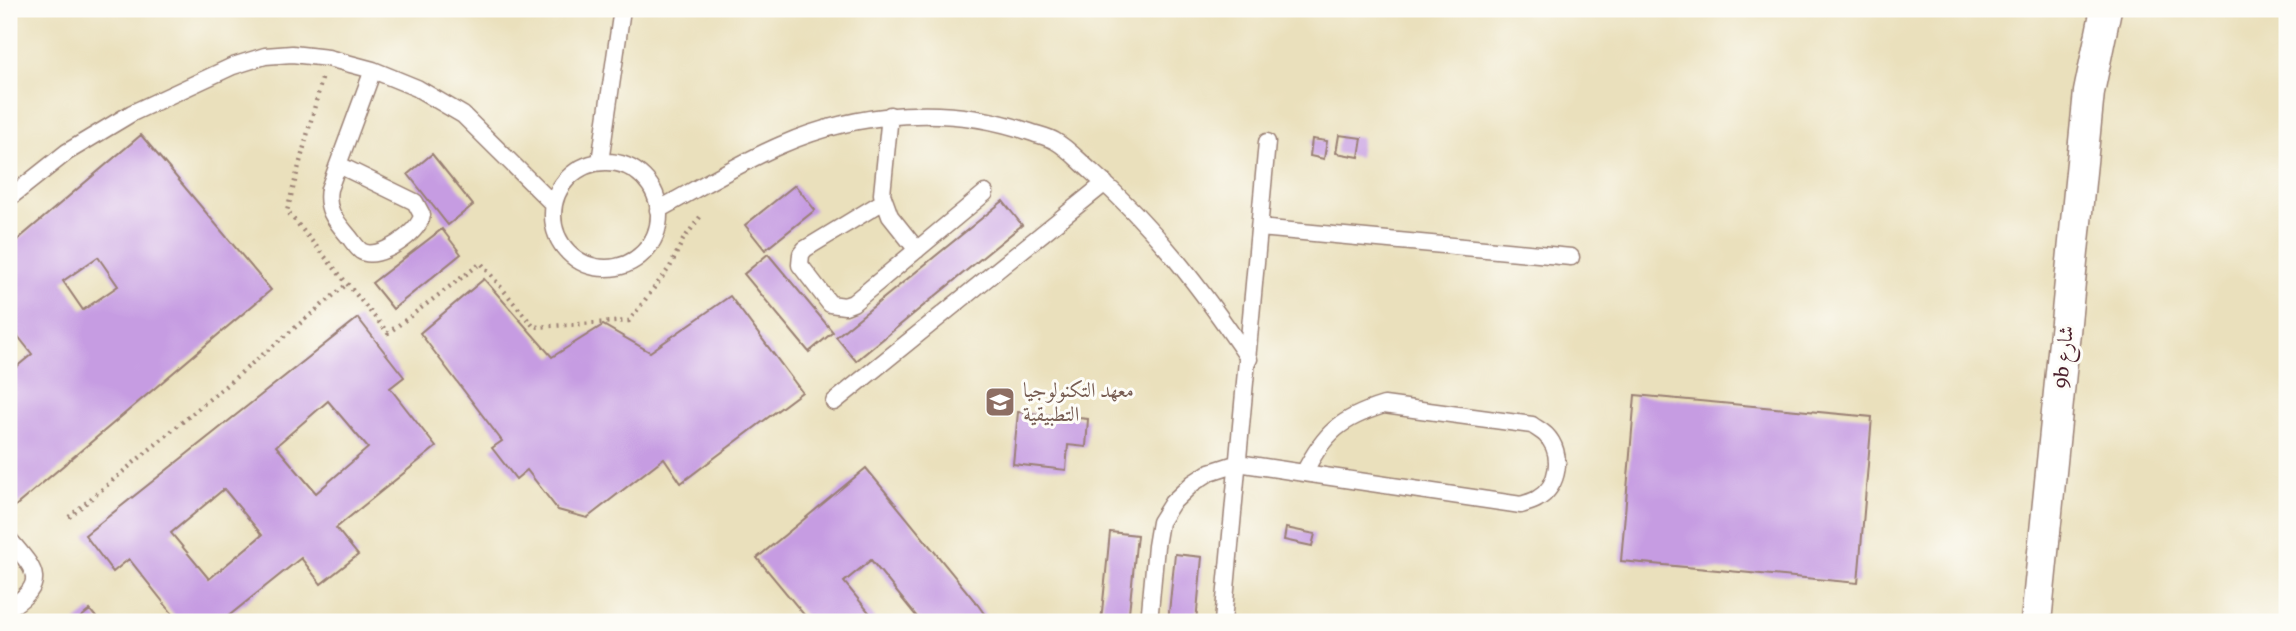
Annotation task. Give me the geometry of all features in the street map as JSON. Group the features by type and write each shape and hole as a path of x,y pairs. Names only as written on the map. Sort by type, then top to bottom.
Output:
{"street":[{"name":"9b شارع","path":"2087,9 2089,92"},
{"name":"9b شارع","path":"2036,622 2089,92 2106,9"}],"lane":[{"path":"600,162 622,9"},
{"path":"9,198 67,152 132,113 207,78 265,56 292,54 328,58 373,70 416,88 463,115 553,204"},
{"path":"339,165 415,202 422,215 417,229 383,251 368,253 361,251 333,218 329,209 329,189 373,70"},
{"path":"659,210 781,145 835,126 890,116 947,114 1003,122 1056,141 1104,183 1162,242 1208,298 1249,359"},
{"path":"890,116 882,186 884,201 890,216 917,250"},
{"path":"1223,622 1267,142"},
{"path":"600,162 624,166 645,179 654,193 659,210 656,232 645,252 625,265 603,269 580,262 563,248 554,227 553,204 562,183 579,169 600,162"},
{"path":"834,402 1104,183"},
{"path":"884,201 801,254 800,265 830,304 845,306 853,303 985,193"},
{"path":"1259,228 1571,257"},
{"path":"1149,622 1160,522 1172,503 1193,483 1210,472 1238,463 1304,473 1521,505 1538,499 1551,486 1557,470 1556,451 1547,436 1532,425 1384,405 1357,413 1334,428 1316,448 1304,473"},
{"path":"9,539 29,563 34,581 25,598 9,608"}],"path":[{"path":"328,58 287,211 388,333 481,262 534,327 629,321 670,267 683,240 703,212"},
{"path":"69,517 347,284"}],"building":[{"path":"141,135 271,290 13,508 9,503 9,373 32,354 10,326 9,328 9,247","holes":["98,257 118,286 83,310 63,281"]},
{"path":"1339,135 1362,138 1359,157 1336,153"},
{"path":"1312,139 1327,141 1324,159 1310,156"},
{"path":"432,154 473,205 448,225 408,174"},
{"path":"795,185 815,210 765,250 745,225"},
{"path":"1003,201 1022,225 856,361 836,337"},
{"path":"442,229 461,254 393,309 372,283"},
{"path":"768,254 833,332 809,352 744,274"},
{"path":"484,279 552,357 603,325 650,352 730,296 802,392 681,483 664,458 587,518 558,510 527,470 516,479 492,448 502,441 420,333"},
{"path":"358,318 404,377 390,388 436,447 336,528 358,555 321,584 301,558 221,622 179,622 129,559 113,572 85,535","holes":["328,401 368,448 316,493 276,446","224,489 262,535 209,579 171,533"]},
{"path":"1635,395 1872,417 1858,583 1621,561"},
{"path":"1018,412 1088,419 1086,447 1068,445 1066,470 1013,464"},
{"path":"866,468 990,622 921,622 871,560 844,582 877,622 810,622 757,558"},
{"path":"1286,528 1315,534 1312,546 1284,540"},
{"path":"1110,532 1137,535 1128,622 1101,622"},
{"path":"1175,554 1202,557 1196,622 1168,622"},
{"path":"90,610 100,622 75,622"}],"place":[{"name":"معهد التكنولوجيا التطبيقية","path":"1000,402"}]}
